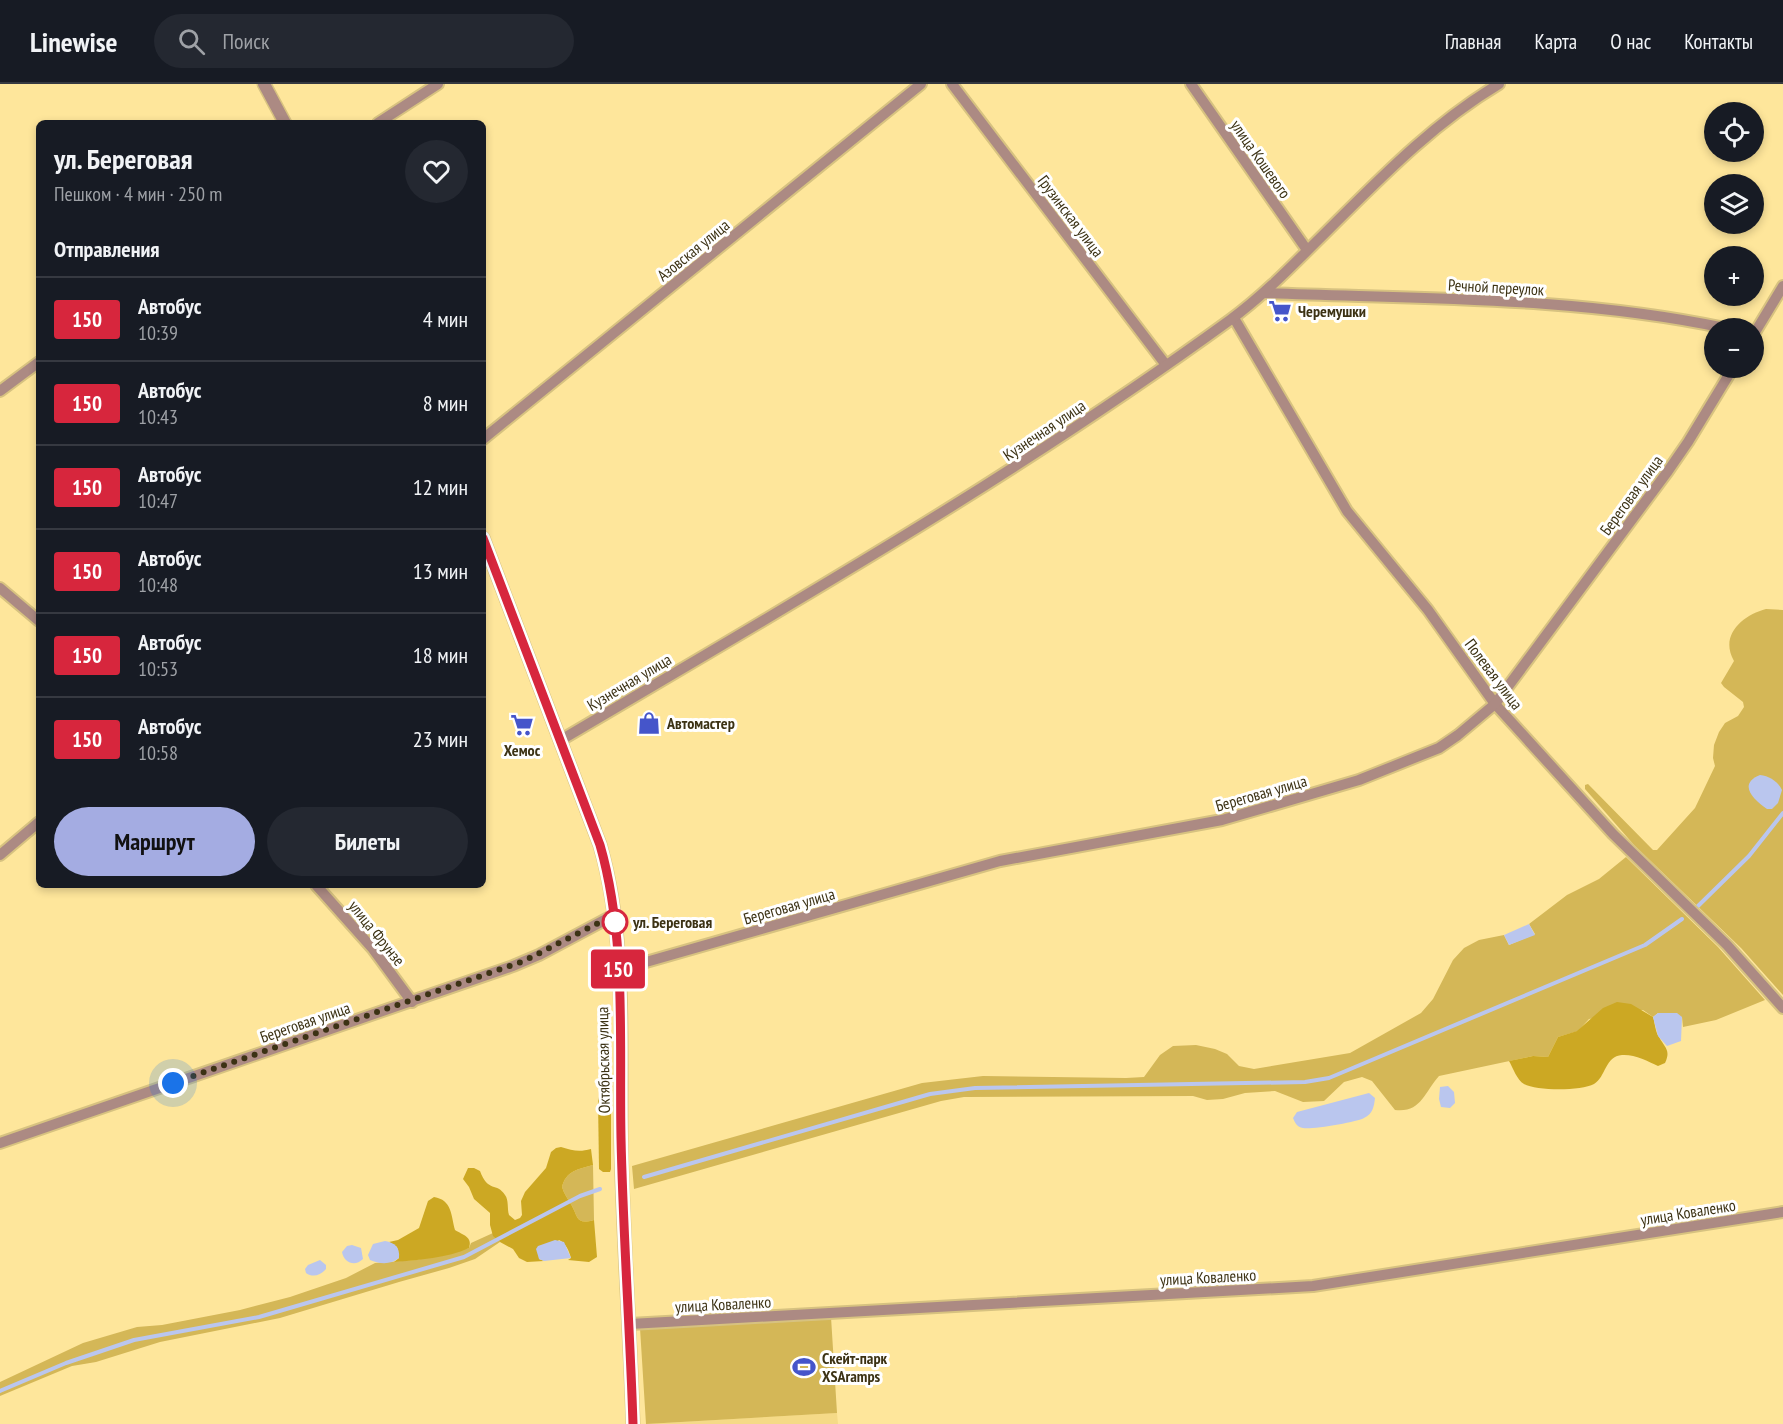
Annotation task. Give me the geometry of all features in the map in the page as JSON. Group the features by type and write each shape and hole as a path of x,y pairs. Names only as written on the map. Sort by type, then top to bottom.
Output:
{"street":[{"path":"264,84 283,120"},
{"path":"383,120 438,84"},
{"name":"Азовская улица","path":"486,437 921,84"},
{"name":"Грузинская улица","path":"952,84 1166,365"},
{"name":"улица Кошевого","path":"1191,84 1307,250"},
{"name":"Кузнечная улица","path":"561,740 902,538 1026,460 1234,318 1264,293 1426,136 1499,84"},
{"path":"1764,318 1783,286"},
{"name":"Речной переулок","path":"1264,293 1503,302 1603,309 1704,324"},
{"name":"Полевая улица","path":"1234,318 1347,511 1428,610 1495,704 1613,834 1727,945 1783,1008"},
{"path":"0,391 36,365"},
{"name":"Береговая улица","path":"618,970 1000,861 1222,820 1359,780 1439,748 1495,704 1668,471 1727,378"},
{"name":"Октябрьская улица","path":"486,546 561,740 600,845 608,874 618,970 622,1173 633,1424"},
{"path":"0,588 36,618"},
{"path":"0,855 36,825"},
{"name":"улица Фрунзе","path":"319,888 373,949 412,1002"},
{"name":"Береговая улица","path":"0,1143 412,1002 539,955 614,915"},
{"name":"улица Коваленко","path":"630,1324 1313,1286 1783,1212"}],"shaded area":[{"path":"1766,609 1783,610 1783,995 1741,948 1634,845 1585,789 1585,785 1588,784 1653,850 1657,850 1695,808 1715,766 1714,745 1719,732 1725,723 1738,716 1744,707 1743,702 1721,683 1734,661 1730,652 1731,635 1742,621"},
{"path":"1626,857 1718,947 1765,1000 1716,1020 1683,1027 1682,1017 1658,1013 1653,1017 1643,1010 1589,1019 1578,1031 1558,1037 1548,1057 1533,1056 1439,1076 1421,1101 1404,1110 1395,1110 1372,1081 1362,1077 1344,1082 1324,1101 1303,1102 1275,1091 1245,1093 1223,1099 1207,1100 1193,1096 964,1097 941,1101 634,1189 632,1166 922,1083 983,1076 1144,1077 1160,1055 1173,1046 1196,1045 1215,1049 1227,1054 1239,1066 1254,1069 1350,1053 1421,1013 1433,999 1453,960 1464,948 1479,940 1504,935 1509,945 1535,934 1529,924 1567,895 1599,879"},
{"path":"1617,1002 1631,1004 1653,1017 1657,1032 1667,1052 1665,1063 1658,1066 1641,1058 1616,1056 1598,1081 1579,1088 1539,1088 1524,1084 1519,1080 1509,1061 1533,1056 1548,1057 1558,1037 1577,1031 1603,1008"},
{"path":"600,1095 608,1096 611,1100 610,1172 603,1172 599,1169 598,1099"},
{"path":"561,1147 576,1151 591,1149 593,1165 570,1174 566,1177 562,1187 578,1219 581,1221 594,1220 597,1257 589,1262 568,1260 571,1258 568,1250 559,1240 539,1259 544,1261 527,1262 519,1258 513,1249 493,1236 490,1213 474,1199 463,1179 468,1168 480,1171 489,1185 499,1189 505,1195 509,1215 515,1220 522,1215 521,1201 525,1192 546,1168 551,1152"},
{"path":"593,1165 594,1220 581,1221 562,1187 566,1177 570,1174"},
{"path":"434,1197 448,1205 455,1230 470,1241 469,1248 442,1256 394,1262 399,1258 397,1247 389,1242 398,1240 419,1228 428,1201"},
{"path":"493,1233 500,1242 475,1259 449,1268 280,1318 160,1342 96,1362 72,1366 0,1396 0,1382 83,1343 137,1327 162,1325 240,1310 290,1297 346,1278 375,1263 416,1260 469,1248 471,1243"},
{"path":"831,1317 837,1413 646,1424 640,1328"},
{"path":"837,1413 838,1424 646,1424"}],"water":[{"path":"1760,775 1773,780 1782,790 1778,803 1772,809 1767,809 1750,792 1750,783"},
{"path":"1529,924 1535,935 1509,945 1504,935"},
{"path":"1658,1013 1677,1013 1682,1017 1681,1041 1667,1046 1658,1036 1653,1017"},
{"path":"1448,1086 1454,1092 1455,1103 1450,1108 1441,1107 1440,1087"},
{"path":"1369,1093 1375,1098 1373,1107 1367,1116 1360,1120 1307,1128 1298,1126 1293,1118 1297,1112"},
{"path":"555,1240 564,1242 571,1258 544,1261 539,1259 536,1249 538,1246"},
{"path":"385,1241 396,1246 399,1258 385,1263 370,1260 368,1255 373,1244"},
{"path":"347,1246 361,1248 363,1259 357,1263 350,1263 343,1256 342,1252"},
{"path":"320,1260 326,1265 324,1271 314,1276 306,1273 305,1269 308,1265"}],"waterway":[{"path":"1698,906 1749,856 1783,813"},
{"path":"644,1177 930,1094 975,1088 1305,1082 1329,1078 1645,945 1682,919"},
{"path":"0,1391 66,1363 134,1340 259,1317 464,1257 580,1196 600,1189"}],"bus line":[{"name":"150","path":"486,546 600,845 612,895 618,970 622,1173 633,1424"}],"place":[{"name":"Черемушки","path":"1280,311"},
{"name":"Автомастер","path":"649,723"},
{"name":"Хемос","path":"522,725"},
{"name":"ул. Береговая","path":"615,922"},
{"name":"Скейт-парк XSAramps","path":"804,1367"}],"route":[{"path":"173,1083 412,1002 524,961 614,915 615,922"}]}
